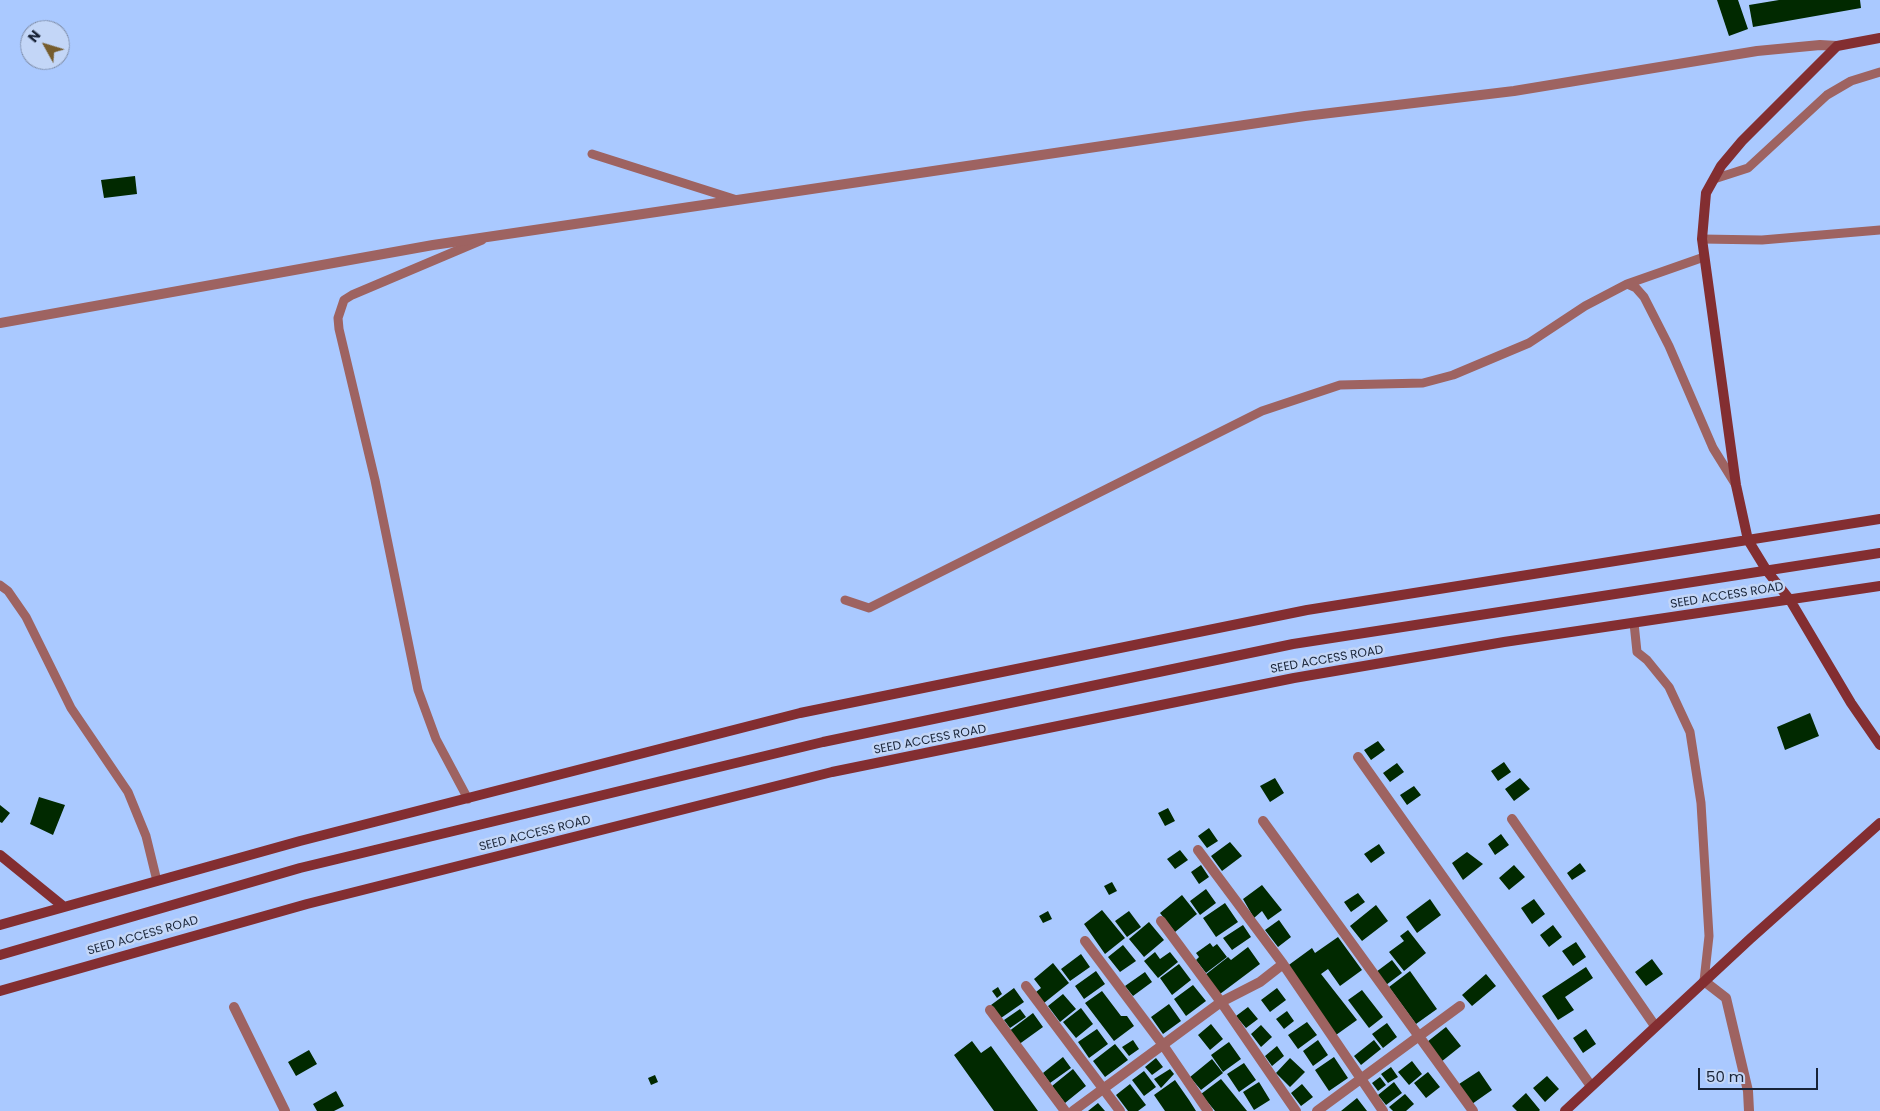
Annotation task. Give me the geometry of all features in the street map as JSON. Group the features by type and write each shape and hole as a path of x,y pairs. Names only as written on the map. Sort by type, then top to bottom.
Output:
{"street":[{"path":"0,323 489,237 1305,116 1514,91 1757,51 1820,45 1837,46 1880,38"},
{"path":"1837,46 1742,141 1720,166 1706,193 1702,239 1736,486 1748,540 1767,571 1790,600 1851,704 1880,745"},
{"path":"0,925 468,798 800,713 1278,616 1880,519"},
{"name":"SEED ACCESS ROAD","path":"0,954 300,868 823,742 1293,644 1880,553"},
{"name":"SEED ACCESS ROAD","path":"0,991 307,904 832,772 1294,678 1504,642 1880,586"},
{"path":"1358,758 1591,1086"},
{"path":"1512,819 1655,1026"},
{"path":"1263,821 1473,1111"},
{"path":"1565,1111 1704,981 1880,823"},
{"path":"1198,850 1283,964 1383,1111"},
{"path":"0,855 64,907"},
{"path":"1161,921 1221,1002 1296,1111"},
{"path":"1085,942 1163,1045 1208,1111"},
{"path":"1072,1111 1221,1002 1260,982 1283,964"},
{"path":"1704,981 1726,998 1748,1091 1749,1111"},
{"path":"1026,986 1105,1088 1120,1111"},
{"path":"1317,1111 1460,1006"},
{"path":"234,1007 285,1111"},
{"path":"990,1010 1064,1111"}],"lane":[{"path":"1714,179 1748,168 1827,95 1851,81 1880,72"},
{"path":"592,154 737,200"},
{"path":"1702,239 1762,240 1880,230"},
{"path":"468,798 436,740 418,690 376,480 338,329 338,318 344,300 352,294 489,237"},
{"path":"845,600 869,608 1262,411 1340,385 1423,383 1453,375 1529,343 1585,306 1627,284 1704,257"},
{"path":"1627,284 1636,288 1644,297 1669,346 1713,448 1736,486"},
{"path":"0,585 8,591 26,617 71,708 128,792 146,836 157,881"},
{"path":"1634,623 1637,652 1647,660 1669,687 1690,732 1701,803 1709,936 1704,981"}],"building":[{"path":"1717,0 1738,0 1748,29 1729,36"},
{"path":"1779,0 1860,0 1861,8 1753,27 1749,5"},
{"path":"135,176 137,194 104,198 101,180"},
{"path":"1810,713 1819,736 1785,750 1777,727"},
{"path":"1378,741 1385,750 1371,760 1364,750"},
{"path":"1504,762 1511,772 1498,781 1491,771"},
{"path":"1397,763 1404,772 1390,782 1383,773"},
{"path":"1275,778 1284,793 1270,802 1260,786"},
{"path":"1520,778 1530,789 1514,801 1505,789"},
{"path":"1414,786 1421,795 1407,805 1400,795"},
{"path":"39,797 65,805 53,835 30,824"},
{"path":"0,805 10,813 2,823 0,822"},
{"path":"1168,808 1175,821 1165,826 1158,813"},
{"path":"1209,828 1218,841 1207,848 1198,836"},
{"path":"1501,834 1509,845 1495,855 1488,844"},
{"path":"1230,842 1242,856 1222,871 1211,856"},
{"path":"1379,844 1385,853 1371,863 1364,854"},
{"path":"1180,850 1188,860 1175,869 1167,859"},
{"path":"1467,852 1483,864 1463,880 1452,863"},
{"path":"1580,863 1586,871 1572,880 1567,873"},
{"path":"1201,865 1209,877 1199,884 1191,872"},
{"path":"1514,865 1525,877 1509,890 1499,878"},
{"path":"1112,882 1117,891 1109,895 1104,886"},
{"path":"1262,885 1282,910 1268,920 1262,911 1254,918 1243,899"},
{"path":"1206,889 1216,903 1200,915 1190,901"},
{"path":"1358,893 1365,902 1351,912 1344,902"},
{"path":"1182,895 1197,914 1175,932 1160,913"},
{"path":"1430,899 1441,915 1417,933 1406,917"},
{"path":"1534,899 1545,914 1532,924 1521,908"},
{"path":"1225,903 1238,922 1216,937 1203,918"},
{"path":"1376,905 1388,921 1362,941 1350,926"},
{"path":"1102,910 1125,938 1105,954 1084,924"},
{"path":"1048,911 1052,919 1043,923 1039,916"},
{"path":"1129,911 1141,927 1127,937 1115,921"},
{"path":"1279,920 1291,937 1278,947 1265,930"},
{"path":"1149,922 1164,940 1144,957 1129,939"},
{"path":"1243,925 1251,937 1232,950 1223,938"},
{"path":"1553,925 1562,937 1549,947 1540,935"},
{"path":"1408,930 1426,953 1404,971 1389,952 1404,941 1400,936"},
{"path":"1338,937 1362,970 1340,986 1328,969 1321,974 1357,1020 1336,1035 1286,967 1312,948 1315,953"},
{"path":"1576,942 1586,957 1573,966 1562,951"},
{"path":"1210,943 1213,947 1217,944 1227,957 1206,973 1196,960 1199,957 1196,953"},
{"path":"1123,945 1136,961 1120,972 1108,957"},
{"path":"1248,947 1260,964 1220,994 1205,975 1228,957 1231,960"},
{"path":"1155,952 1160,959 1170,952 1178,962 1158,978 1144,961"},
{"path":"1081,954 1090,967 1070,981 1061,969"},
{"path":"1652,959 1663,974 1646,986 1635,972"},
{"path":"1392,960 1402,973 1386,985 1376,972"},
{"path":"1053,963 1069,983 1044,1003 1036,992 1041,988 1034,979"},
{"path":"1179,964 1191,980 1172,995 1160,978"},
{"path":"1586,967 1593,978 1565,997 1574,1010 1558,1020 1542,996"},
{"path":"1096,971 1105,984 1084,999 1075,986"},
{"path":"1410,971 1437,1009 1416,1024 1389,987"},
{"path":"1145,972 1152,982 1133,996 1125,986"},
{"path":"1486,974 1496,986 1472,1006 1462,995"},
{"path":"1193,985 1206,1001 1186,1016 1174,999"},
{"path":"998,987 1002,994 997,998 992,991"},
{"path":"1014,988 1024,1002 1001,1018 991,1005"},
{"path":"1277,988 1286,1000 1270,1012 1261,1000"},
{"path":"1362,990 1383,1017 1369,1028 1348,1000"},
{"path":"1102,991 1121,1016 1127,1016 1134,1026 1114,1041 1085,1003"},
{"path":"1063,994 1076,1009 1060,1022 1048,1006"},
{"path":"1169,1004 1181,1021 1163,1034 1151,1017"},
{"path":"1248,1007 1258,1019 1246,1028 1236,1016"},
{"path":"1081,1008 1093,1024 1076,1038 1063,1022"},
{"path":"1020,1009 1026,1017 1010,1028 1004,1020"},
{"path":"1287,1011 1294,1021 1284,1029 1276,1019"},
{"path":"1033,1013 1043,1027 1018,1045 1008,1032"},
{"path":"1307,1022 1317,1035 1298,1049 1288,1035"},
{"path":"1387,1023 1397,1037 1383,1048 1372,1034"},
{"path":"1211,1024 1223,1039 1210,1050 1198,1035"},
{"path":"1261,1025 1272,1037 1261,1047 1251,1034"},
{"path":"1446,1027 1461,1046 1441,1062 1427,1042"},
{"path":"1097,1029 1108,1044 1089,1058 1078,1042"},
{"path":"1586,1029 1596,1044 1583,1053 1573,1038"},
{"path":"1133,1040 1139,1049 1129,1056 1122,1047"},
{"path":"1318,1040 1328,1055 1313,1066 1303,1051"},
{"path":"1374,1040 1381,1049 1361,1065 1354,1056"},
{"path":"972,1041 981,1053 991,1046 1038,1111 994,1111 954,1055"},
{"path":"1229,1042 1241,1059 1223,1072 1211,1055"},
{"path":"1115,1044 1128,1060 1105,1077 1093,1061"},
{"path":"1277,1046 1284,1056 1272,1066 1265,1056"},
{"path":"309,1050 317,1064 296,1076 288,1062"},
{"path":"1063,1057 1071,1068 1050,1083 1043,1073"},
{"path":"1334,1057 1348,1078 1329,1091 1315,1070"},
{"path":"1156,1058 1163,1067 1152,1075 1145,1067"},
{"path":"1290,1058 1305,1072 1290,1087 1276,1073"},
{"path":"1212,1059 1223,1073 1201,1090 1190,1077"},
{"path":"1412,1061 1422,1074 1409,1085 1398,1072"},
{"path":"1244,1063 1256,1080 1239,1092 1227,1074"},
{"path":"1391,1067 1398,1077 1388,1083 1381,1074"},
{"path":"1073,1069 1086,1086 1065,1103 1052,1086"},
{"path":"1170,1069 1174,1074 1161,1088 1154,1079"},
{"path":"1144,1071 1156,1087 1144,1096 1132,1080"},
{"path":"1479,1071 1492,1090 1472,1104 1459,1084"},
{"path":"1428,1072 1440,1087 1426,1098 1414,1083"},
{"path":"655,1075 658,1082 651,1085 648,1078"},
{"path":"1547,1076 1559,1089 1545,1102 1533,1088"},
{"path":"1380,1077 1386,1085 1378,1091 1372,1083"},
{"path":"1221,1079 1247,1111 1215,1111 1201,1094"},
{"path":"1175,1080 1196,1111 1165,1111 1154,1095"},
{"path":"1259,1082 1270,1100 1254,1110 1243,1092"},
{"path":"1394,1082 1402,1093 1386,1105 1378,1095"},
{"path":"1130,1084 1146,1105 1138,1111 1128,1111 1116,1095"},
{"path":"1302,1084 1313,1097 1301,1106 1291,1093"},
{"path":"336,1091 344,1106 334,1111 317,1111 313,1104"},
{"path":"1526,1093 1539,1111 1517,1111 1512,1106"},
{"path":"1405,1094 1414,1104 1406,1111 1393,1111 1389,1107"},
{"path":"1357,1098 1367,1111 1341,1111"},
{"path":"1098,1103 1105,1111 1088,1111"}]}
